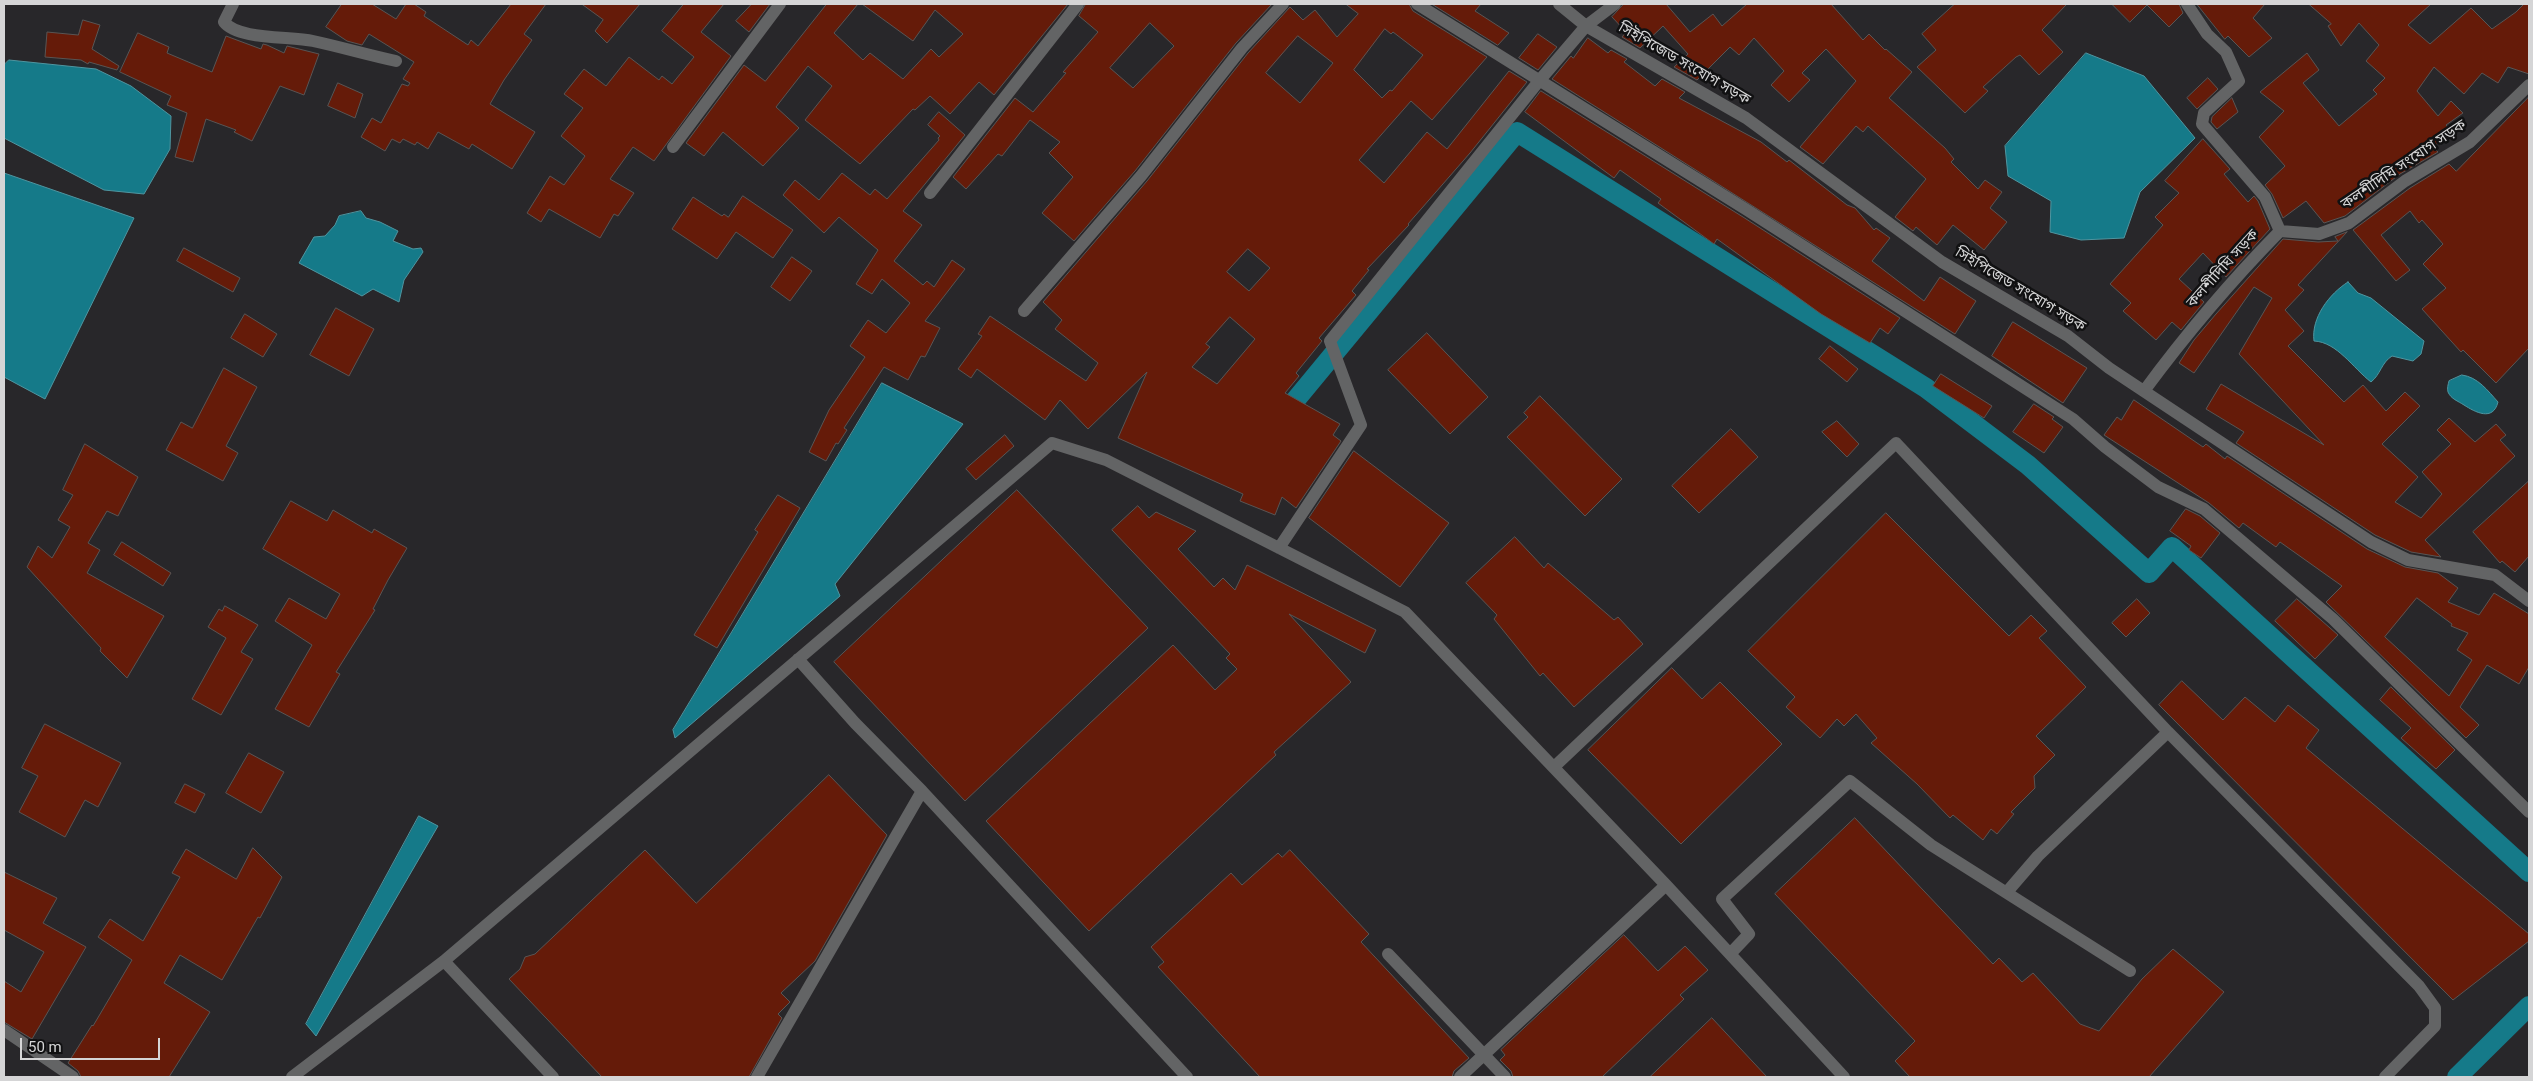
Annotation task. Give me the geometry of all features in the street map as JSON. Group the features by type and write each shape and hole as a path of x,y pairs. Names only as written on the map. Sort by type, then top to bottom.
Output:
{"street":[{"path":"233,4 224,22 228,27 248,33 312,41 396,61"},
{"path":"673,147 780,4"},
{"path":"930,193 1078,4"},
{"path":"1024,311 1141,176 1242,48 1282,4"},
{"path":"1417,4 1747,210 2073,419 2105,448 2158,487 2204,509 2333,619 2529,812"},
{"name":"সিইপিজেড সংযোগ সড়ক","path":"1559,4 1586,26 1746,118 1942,262 2068,336 2144,392 2371,542 2408,560 2495,575 2529,601"},
{"path":"1279,548 1361,425 1330,341 1539,81 1586,26 1615,4"},
{"name":"কলশীদিঘি সড়ক","path":"2144,392 2191,328 2280,230 2265,197 2202,124 2204,113 2239,81 2226,52 2206,34 2187,4"},
{"name":"কলশীদিঘি সংযোগ সড়ক","path":"2280,230 2319,234 2350,223 2405,181 2470,142 2529,85"},
{"path":"292,1077 444,960 1052,443 1106,460 1405,612 1666,884 1844,1077"},
{"path":"1554,767 1896,443 2168,732 2419,986 2436,1008 2435,1026 2384,1077"},
{"path":"798,659 855,723 922,791 1188,1077"},
{"path":"2006,892 2038,856 2168,732"},
{"path":"1730,954 1749,934 1722,899 1850,781 1931,844 2130,971"},
{"path":"757,1077 922,791"},
{"path":"1460,1077 1666,884"},
{"path":"1388,954 1505,1077"},
{"path":"444,960 553,1077"},
{"path":"4,1030 73,1077"}],"water":[{"path":"2086,53 2144,76 2195,138 2140,192 2124,238 2081,240 2050,232 2051,201 2008,176 2005,146"},
{"path":"9,60 96,69 131,86 171,116 170,149 144,194 104,190 4,138 4,65"},
{"path":"4,173 134,218 45,399 4,377"},
{"path":"361,211 366,218 380,222 398,231 393,241 413,249 421,248 423,252 404,280 399,302 373,289 362,296 299,263 314,237 325,236 335,225 339,216"},
{"path":"2348,282 2358,293 2371,298 2424,341 2421,354 2413,361 2392,356 2385,362 2371,382 2337,351 2322,342 2314,341 2315,324 2318,315 2334,293"},
{"path":"2462,375 2478,382 2498,402 2492,412 2483,414 2468,408 2449,394 2449,381"},
{"path":"882,383 963,424 835,584 840,596 675,738 673,730"},
{"path":"419,816 438,826 316,1036 306,1024"}],"building":[{"path":"342,4 372,4 396,19 406,4 414,4 426,12 424,16 468,45 471,40 478,46 511,4 546,4 524,34 532,40 490,104 535,132 512,169 472,144 469,149 438,132 428,149 417,142 415,145 403,139 400,143 392,139 385,151 361,137 372,118 381,123 402,84 408,86 410,83 403,79 414,62 369,34 362,45 347,41 326,27"},
{"path":"582,4 640,4 607,43 595,31 603,20"},
{"path":"684,4 724,4 701,32 731,56 654,161 633,147 610,179 634,193 618,216 614,214 600,238 549,209 541,222 527,213 550,176 564,185 585,156 561,136 583,108 564,94 584,69 606,86 629,57 659,80 662,76 672,84 694,57 662,31"},
{"path":"752,4 770,4 749,32 736,21"},
{"path":"827,4 858,4 834,33 863,60 870,53 903,79 931,49 939,57 963,34 935,10 913,41 862,4 1068,4 994,95 979,82 950,114 930,96 915,110 913,109 860,164 805,120 832,86 808,66 776,107 799,128 763,166 723,132 704,156 686,143 744,65 765,81"},
{"path":"1086,4 1272,4 1236,43 1135,171 1074,241 1042,213 1073,177 1049,153 1060,142 1030,120 1002,156 998,154 966,189 953,177 1015,98 1033,112 1066,73 1063,72 1098,32 1079,16","holes":["1150,23 1174,46 1133,88 1110,68"]},
{"path":"1346,4 1409,4 1413,11 1487,57 1432,120 1411,101 1359,160 1384,183 1427,132 1447,149 1509,71 1527,82 1409,225 1367,269 1369,270 1352,291 1356,295 1319,338 1322,341 1296,373 1299,376 1285,393 1340,424 1333,435 1341,441 1296,508 1282,497 1275,515 1240,501 1243,494 1118,438 1147,372 1088,429 1060,400 1045,420 977,369 971,378 958,369 982,336 978,334 990,316 1086,381 1098,363 1055,329 1062,320 1043,302 1147,181 1248,53 1290,7 1303,20 1315,10 1337,37 1358,14","holes":["1385,29 1391,34 1393,32 1423,55 1392,91 1390,90 1382,98 1354,70","1298,36 1333,63 1300,103 1266,73","1248,249 1270,268 1249,291 1227,272","1230,317 1255,339 1217,384 1192,367 1210,347 1206,344"]},
{"path":"1432,4 1481,4 1475,11 1509,33 1498,45"},
{"path":"1624,4 1666,4 1690,32 1713,14 1722,26 1747,4 1831,4 1863,40 1869,34 1912,72 1889,98 1945,148 1954,159 1951,162 1978,189 1985,180 2002,192 1990,208 2007,222 1984,250 1953,225 1937,245 1916,227 1913,231 1895,217 1926,179 1868,126 1863,132 1856,126 1823,164 1800,147 1856,81 1826,49 1802,73 1810,80 1789,102 1771,85 1784,71 1754,38 1739,55 1730,47 1697,80 1674,67 1688,54 1663,26 1640,48 1622,37 1626,32 1612,17"},
{"path":"1955,4 2067,4 2042,30 2063,52 2039,75 2020,55 2016,57 1983,87 1988,91 1965,113 1917,67 1936,50 1922,34"},
{"path":"2112,4 2179,4 2183,13 2169,27 2147,5 2130,22"},
{"path":"2197,4 2265,4 2253,18 2272,38 2249,57 2228,36 2225,39"},
{"path":"2309,4 2431,4 2408,25 2430,44 2471,8 2492,29 2524,4 2529,4 2529,74 2508,67 2498,83 2482,73 2464,94 2434,67 2417,91 2438,116 2451,101 2463,113 2446,125 2452,132 2433,147 2438,152 2400,174 2345,216 2324,223 2306,201 2283,218 2272,194 2265,185 2285,166 2259,137 2284,111 2260,92 2307,53 2319,70 2303,83 2339,126 2377,94 2373,90 2385,78 2366,61 2379,45 2359,23 2341,46 2328,26 2331,24"},
{"path":"83,20 100,25 92,49 119,66 117,70 89,62 88,64 81,60 45,57 47,32 78,35"},
{"path":"138,33 169,47 167,53 212,72 226,36 261,49 263,44 284,53 287,46 319,54 304,95 280,86 252,141 234,132 236,130 206,119 193,162 175,157 187,113 167,105 171,96 120,72"},
{"path":"1538,34 1557,47 1538,70 1519,58"},
{"path":"1588,38 1608,53 1611,50 1627,59 1624,62 1655,86 1662,79 1685,92 1679,98 1761,142 1787,162 1789,160 1847,205 1855,208 1874,230 1876,228 1890,238 1872,261 1924,301 1940,277 1976,301 1955,334 1552,79 1571,56 1573,58"},
{"path":"2208,78 2218,89 2197,109 2187,98"},
{"path":"338,83 363,94 355,118 328,106"},
{"path":"1541,91 1900,318 1888,334 1880,328 1870,343 1821,314 1717,239 1714,244 1658,203 1661,199 1620,170 1614,178 1525,112"},
{"path":"2529,97 2529,348 2496,383 2463,350 2461,352 2422,309 2446,288 2423,264 2443,244 2422,220 2419,223 2410,211 2381,235 2410,270 2396,281 2353,230 2410,188 2449,164 2456,171"},
{"path":"2232,98 2238,112 2217,129 2211,122 2212,117"},
{"path":"939,112 965,135 903,211 922,225 894,261 923,285 927,281 934,287 952,260 965,269 925,321 940,328 925,357 921,356 908,380 884,367 844,428 847,430 838,444 836,443 826,461 809,452 829,410 865,357 850,346 868,320 886,333 910,303 882,279 872,294 856,284 878,250 839,217 824,233 783,195 795,180 819,200 842,173 870,195 875,189 887,199 939,140 940,136 928,125"},
{"path":"2203,139 2230,169 2224,174 2248,202 2254,196 2258,201 2270,229 2226,277 2203,253 2179,279 2204,302 2181,330 2172,322 2156,340 2123,311 2131,303 2110,284 2163,225 2155,217 2179,193 2165,181"},
{"path":"743,196 793,230 773,258 736,232 717,259 672,229 693,197 722,216 724,214 728,217"},
{"path":"2347,232 2298,285 2304,290 2285,310 2304,331 2288,346 2344,402 2363,385 2386,411 2405,392 2420,406 2382,444 2418,477 2395,502 2421,518 2442,494 2422,472 2451,444 2437,430 2449,418 2475,442 2496,424 2506,435 2500,440 2515,456 2425,540 2441,557 2411,552 2375,535 2236,443 2244,432 2206,409 2221,384 2324,445 2239,354 2272,298 2254,287 2194,373 2179,363 2194,340 2283,239 2318,242 2338,241 2335,237"},
{"path":"184,248 240,278 233,292 177,261"},
{"path":"792,257 812,271 790,301 771,287"},
{"path":"336,308 374,329 349,376 310,355"},
{"path":"245,314 277,334 263,357 231,338"},
{"path":"2013,322 2087,368 2063,403 1992,356"},
{"path":"1427,333 1488,397 1450,434 1388,370"},
{"path":"1830,346 1858,369 1847,382 1819,359"},
{"path":"224,368 257,387 226,446 238,453 223,481 166,450 181,422 192,428"},
{"path":"1941,374 1992,406 1984,418 1933,386"},
{"path":"1540,396 1622,479 1585,516 1507,437 1528,417 1524,413"},
{"path":"2134,400 2203,447 2206,444 2225,459 2227,456 2367,549 2405,567 2438,573 2458,588 2448,602 2479,615 2494,593 2529,614 2529,667 2519,684 2487,665 2460,707 2479,725 2466,738 2326,602 2342,586 2280,542 2276,547 2243,523 2239,528 2209,503 2104,435 2117,417 2121,420","holes":["2417,598 2452,624 2451,626 2468,633 2457,650 2472,660 2449,696 2385,637"]},
{"path":"2034,404 2054,417 2052,419 2063,427 2044,453 2013,432"},
{"path":"1837,421 1859,444 1847,457 1822,432"},
{"path":"1731,429 1758,457 1699,513 1672,486"},
{"path":"1005,435 1014,446 976,480 966,469"},
{"path":"85,444 138,477 118,516 107,511 88,543 100,550 87,573 164,616 127,678 100,651 101,648 27,567 38,546 52,558 70,527 58,520 73,495 63,490"},
{"path":"1354,451 1449,523 1400,587 1309,518"},
{"path":"2529,481 2529,556 2515,572 2502,561 2500,563 2473,532"},
{"path":"1017,490 1148,628 965,801 834,662"},
{"path":"778,495 800,508 717,648 694,635 758,532 755,530"},
{"path":"291,501 327,521 333,510 372,533 374,529 407,548 373,609 375,610 336,672 340,674 309,727 275,709 312,645 275,621 289,598 326,619 340,594 263,549"},
{"path":"1138,506 1149,518 1156,512 1196,531 1178,549 1214,587 1223,578 1235,590 1247,565 1376,630 1365,653 1289,614 1351,682 1274,752 1276,755 1089,931 986,821 1173,645 1215,690 1237,669 1226,658 1230,654 1112,530"},
{"path":"2186,509 2200,516 2220,533 2201,558 2189,550 2191,546 2170,531"},
{"path":"1886,513 2009,636 2031,615 2047,631 2039,638 2086,687 2036,736 2055,755 2034,776 2035,788 2011,812 2014,814 1997,834 1991,829 1983,840 1953,815 1950,818 1917,784 1871,743 1877,738 1856,714 1844,726 1837,719 1820,738 1786,707 1795,697 1748,651"},
{"path":"1515,537 1544,568 1548,563 1614,620 1618,617 1643,644 1574,707 1543,673 1540,676 1494,619 1497,615 1466,583"},
{"path":"122,542 171,573 163,586 114,555"},
{"path":"2137,599 2150,613 2126,637 2112,623"},
{"path":"2297,599 2338,635 2315,659 2275,621"},
{"path":"225,606 258,625 241,652 253,659 221,715 192,699 226,638 208,627 219,609 222,611"},
{"path":"1672,668 1702,699 1720,682 1782,744 1681,844 1588,750"},
{"path":"2182,681 2223,720 2245,697 2275,722 2288,705 2319,730 2306,748 2529,934 2529,941 2453,1000 2159,705"},
{"path":"2391,687 2455,750 2436,769 2401,738 2411,728 2380,700"},
{"path":"45,724 121,763 98,807 85,800 65,837 19,812 38,776 22,768"},
{"path":"249,753 284,772 261,813 226,793"},
{"path":"829,775 887,835 815,961 781,993 790,1002 778,1014 782,1018 749,1077 602,1077 509,979 520,969 525,957 535,954 645,850 696,903"},
{"path":"185,784 205,794 195,813 175,803"},
{"path":"1855,818 1993,964 1999,958 2022,982 2033,973 2080,1024 2099,1031 2142,979 2173,949 2224,992 2149,1077 1910,1077 1895,1061 1915,1041 1775,894"},
{"path":"253,848 282,877 260,918 258,917 222,980 180,955 164,983 210,1012 169,1077 81,1077 78,1071 68,1063 93,1026 132,960 98,937 110,919 143,941 180,877 172,873 186,849 236,879"},
{"path":"1290,850 1369,934 1361,942 1469,1058 1454,1071 1452,1077 1260,1077 1158,967 1164,962 1151,947 1231,873 1242,885 1278,853 1282,857"},
{"path":"4,872 57,898 43,923 86,947 32,1039 4,1022 4,981 21,992 44,952 4,930"},
{"path":"1624,935 1658,971 1685,946 1708,970 1680,995 1684,999 1602,1077 1513,1077 1511,1071 1500,1060 1505,1055 1501,1050"},
{"path":"1712,1018 1767,1077 1650,1077"}],"waterway":[{"path":"1284,414 1517,132 1926,388 2028,465 2149,573 2172,547 2529,872"},
{"path":"2457,1077 2529,1006"}]}
